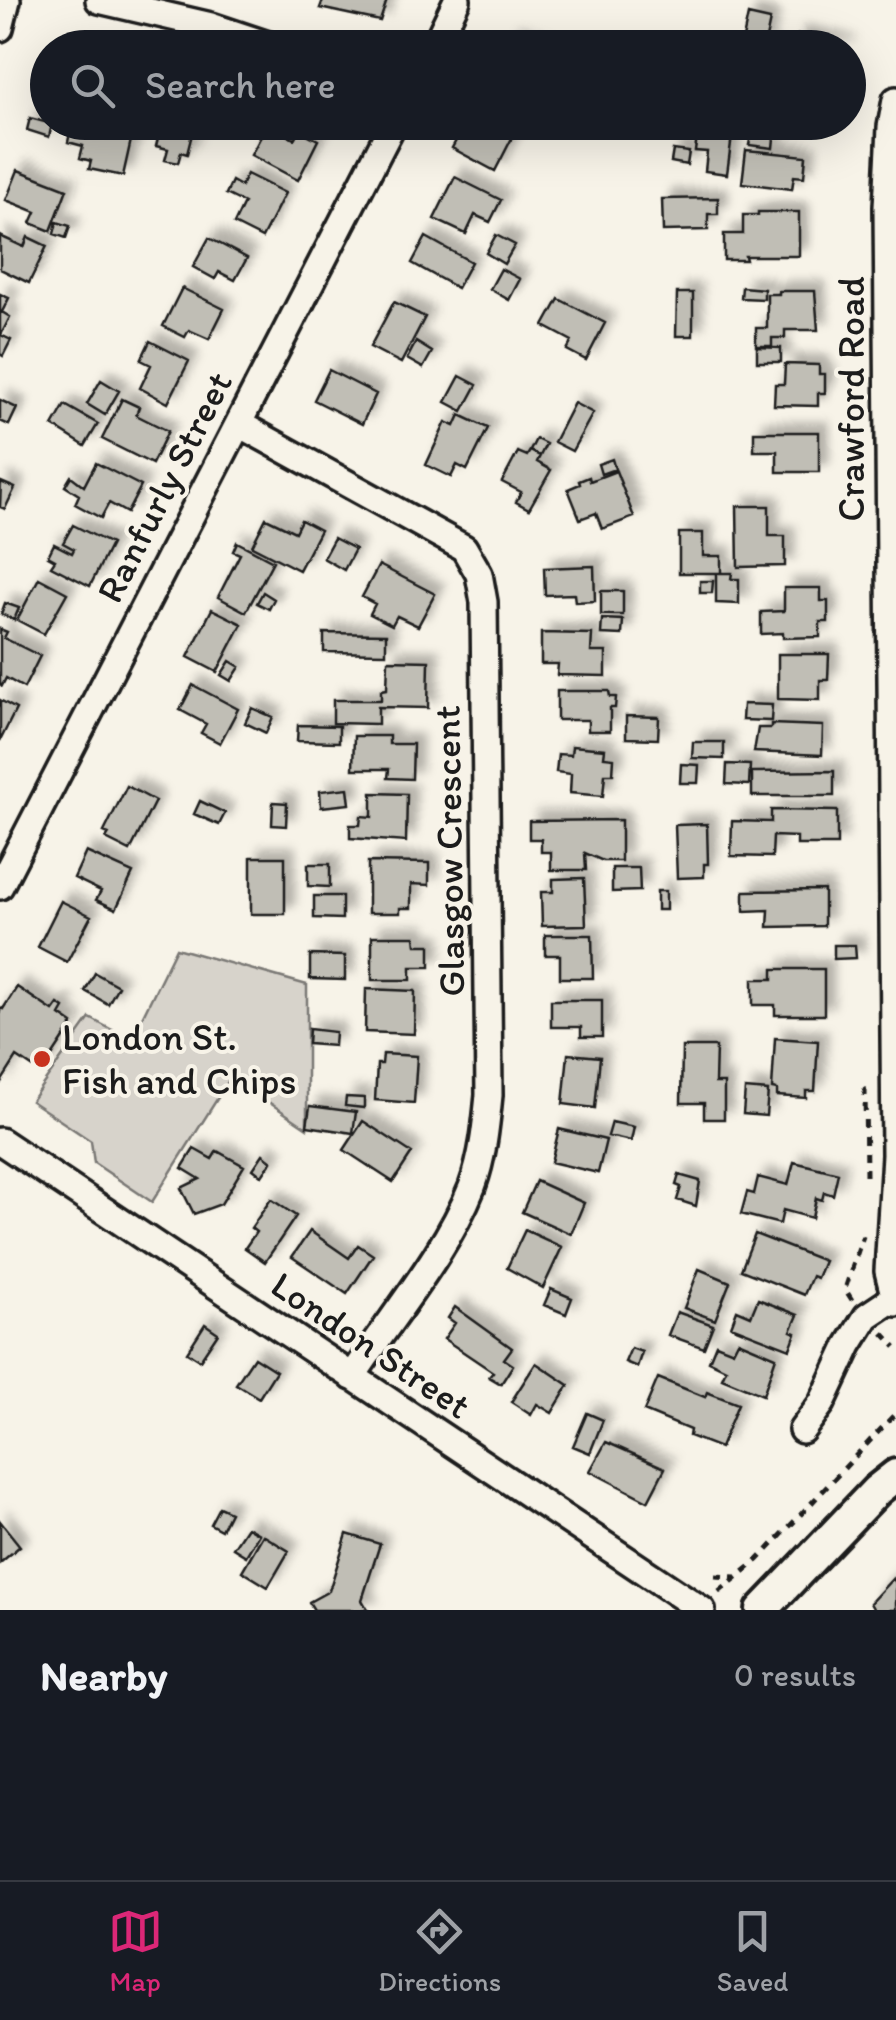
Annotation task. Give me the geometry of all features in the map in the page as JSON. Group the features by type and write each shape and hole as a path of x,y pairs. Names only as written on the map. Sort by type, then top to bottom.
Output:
{"main road":[{"path":"762,1610 896,1475"}],"street":[{"path":"0,28 7,0"},
{"path":"100,0 223,30"},
{"path":"443,30 457,0"},
{"name":"Crawford Road","path":"802,1430 822,1403 866,1316 895,1300 888,1271 896,1155 887,207 896,100"},
{"name":"Ranfurly Street","path":"0,886 385,140"},
{"name":"Glasgow Crescent","path":"238,424 464,548 479,574 484,602 489,1095 484,1139 472,1185 452,1227 352,1377"},
{"name":"London Street","path":"0,1141 352,1377 708,1604"}],"path":[{"path":"866,1188 865,1090 882,1089"},
{"path":"852,1300 845,1289 864,1232"},
{"path":"880,1330 896,1346"},
{"path":"708,1604 896,1413"},
{"path":"798,1516 809,1526"},
{"path":"716,1576 736,1577"}],"shaded area":[{"path":"176,948 307,985 307,1128 231,1077 152,1202 94,1163 91,1141 31,1101 90,1018 131,1040"}],"building":[{"path":"323,0 387,0 380,21 320,8"},
{"path":"748,15 770,20 768,30 745,30"},
{"path":"131,140 123,176 89,169 91,161 80,158 83,146 68,142"},
{"path":"158,140 190,140 187,154 181,152 178,163 165,160 168,149 156,146"},
{"path":"259,140 318,140 298,180 251,155"},
{"path":"456,140 511,140 495,171 452,148"},
{"path":"697,140 731,140 727,174 705,171 707,152 695,151"},
{"path":"750,140 774,140 773,148 749,145"},
{"path":"673,150 689,152 687,165 671,162"},
{"path":"746,150 806,156 804,177 794,176 792,189 742,183"},
{"path":"18,170 67,189 51,231 31,223 36,212 6,200"},
{"path":"247,174 285,193 262,238 234,224 244,203 226,194 232,181 241,186"},
{"path":"455,177 501,200 490,222 475,215 466,234 434,219"},
{"path":"718,198 718,214 708,214 708,230 663,231 662,199"},
{"path":"799,212 799,256 724,260 724,234 743,234 743,215"},
{"path":"57,222 70,226 66,238 54,234"},
{"path":"496,235 515,245 504,264 486,253"},
{"path":"0,236 24,247 28,237 47,246 29,283 0,269"},
{"path":"426,237 471,262 457,288 412,263"},
{"path":"209,238 247,258 235,280 219,272 215,279 193,267"},
{"path":"501,269 520,279 509,300 490,289"},
{"path":"742,287 764,289 764,299 741,298"},
{"path":"182,288 224,309 209,339 189,330 185,337 163,326"},
{"path":"815,291 818,330 785,330 785,338 772,338 772,346 756,346 756,328 767,328 767,294"},
{"path":"677,293 693,293 693,336 676,336"},
{"path":"0,294 9,298 2,312 10,317 1,335 11,340 3,356 0,354"},
{"path":"559,299 605,323 586,360 567,350 572,341 544,326"},
{"path":"394,302 425,317 401,363 370,347"},
{"path":"150,341 189,361 168,403 140,388 151,365 141,360"},
{"path":"416,342 432,352 423,368 407,359"},
{"path":"757,347 781,348 781,362 757,362"},
{"path":"785,364 819,365 819,374 825,374 825,393 818,393 818,406 774,405 775,384 784,384"},
{"path":"329,370 376,394 362,424 314,400"},
{"path":"460,376 477,385 463,411 446,402"},
{"path":"101,380 119,391 105,415 87,404"},
{"path":"122,399 139,407 136,415 168,431 152,464 102,439"},
{"path":"0,400 17,408 9,425 0,421"},
{"path":"574,403 593,413 572,451 554,442"},
{"path":"65,405 98,424 85,446 53,426"},
{"path":"460,415 488,428 467,470 457,465 451,477 426,465 446,422 455,426"},
{"path":"754,432 819,432 819,472 777,472 777,451 754,451"},
{"path":"536,439 546,444 540,456 530,451"},
{"path":"530,451 540,456 537,462 551,470 529,509 516,502 521,492 502,482 518,452 527,456"},
{"path":"612,459 615,469 601,474 598,464"},
{"path":"96,463 141,486 127,513 109,503 101,518 75,504 79,495 65,486 71,476 84,486"},
{"path":"616,471 634,517 602,529 596,513 580,519 568,489 589,477 590,481"},
{"path":"1,482 15,488 5,509 0,507"},
{"path":"737,506 769,506 769,536 785,536 785,566 738,567"},
{"path":"266,518 295,532 301,520 320,530 299,570 252,546"},
{"path":"73,525 111,544 90,586 51,566 55,560 48,556 54,544 72,553 74,549 63,543"},
{"path":"679,533 703,533 703,556 721,556 721,573 679,573"},
{"path":"334,538 355,549 344,570 323,558"},
{"path":"237,542 273,561 246,612 218,597 240,554 233,551"},
{"path":"379,565 435,594 418,626 397,616 392,625 370,614 375,604 362,597"},
{"path":"594,566 595,601 575,602 574,594 545,595 544,568"},
{"path":"716,573 732,573 731,579 739,579 739,604 716,603"},
{"path":"39,578 67,593 44,634 17,620"},
{"path":"700,581 713,581 712,593 700,593"},
{"path":"784,588 821,588 821,601 828,601 828,622 820,622 820,637 761,634 761,612 784,611"},
{"path":"601,591 623,591 623,615 601,615"},
{"path":"263,592 274,599 269,609 257,603"},
{"path":"5,603 19,608 14,620 1,614"},
{"path":"212,609 242,624 217,672 188,657"},
{"path":"602,619 623,620 622,635 601,634"},
{"path":"0,629 7,632 4,638 40,656 24,688 6,678 0,684"},
{"path":"324,633 386,634 386,653 324,652"},
{"path":"541,633 592,634 591,652 606,652 606,676 557,675 558,664 541,664"},
{"path":"778,654 829,654 828,680 820,680 820,700 778,699"},
{"path":"388,660 429,661 428,708 378,707 378,724 333,723 333,700 381,700 381,690 387,689"},
{"path":"230,661 240,667 231,681 221,675"},
{"path":"193,685 238,709 220,743 201,733 206,724 180,710"},
{"path":"557,691 609,691 610,697 616,697 615,708 610,708 610,731 588,731 588,720 557,720"},
{"path":"0,700 16,709 0,741"},
{"path":"743,704 772,705 771,721 742,720"},
{"path":"252,708 273,717 266,733 245,723"},
{"path":"626,716 659,717 658,739 626,738"},
{"path":"771,724 823,726 822,755 754,752 758,728 771,728"},
{"path":"298,725 339,726 339,742 297,741"},
{"path":"354,736 389,736 389,744 413,744 412,779 388,778 389,769 353,769"},
{"path":"693,742 724,742 724,759 692,758"},
{"path":"572,746 605,749 604,757 614,758 613,774 605,774 603,796 570,793 571,774 556,772 558,754 571,755"},
{"path":"681,764 699,765 698,783 680,783"},
{"path":"727,764 750,765 749,785 726,784"},
{"path":"834,771 834,796 752,796 752,772"},
{"path":"127,786 155,801 130,851 106,839 109,834 104,832"},
{"path":"348,788 350,804 321,807 320,791"},
{"path":"372,793 407,794 406,842 350,838 350,825 360,825 361,816 372,817"},
{"path":"200,801 225,813 219,825 194,814"},
{"path":"273,802 287,803 286,826 272,825"},
{"path":"771,810 837,811 837,845 797,845 797,837 773,836 772,857 731,856 732,821 771,822"},
{"path":"621,820 621,861 603,861 585,853 586,870 551,870 551,852 541,852 541,839 529,839 529,821"},
{"path":"707,824 708,864 704,864 704,877 677,878 675,825"},
{"path":"86,852 133,873 116,909 96,900 101,891 74,878"},
{"path":"251,857 285,857 285,914 251,914"},
{"path":"368,862 429,863 429,885 411,884 411,908 400,908 400,913 368,913"},
{"path":"308,864 330,864 330,887 308,886"},
{"path":"612,868 639,868 640,891 612,892"},
{"path":"584,878 586,925 542,926 541,892 553,892 553,879"},
{"path":"824,890 824,926 768,927 769,910 744,911 744,891"},
{"path":"657,891 666,891 666,910 657,910"},
{"path":"314,896 342,896 342,919 314,918"},
{"path":"61,901 91,916 67,962 38,947"},
{"path":"545,935 592,935 593,978 560,978 560,955 545,955"},
{"path":"372,936 415,936 416,945 430,945 430,967 411,967 411,980 372,980"},
{"path":"834,945 855,945 856,958 834,959"},
{"path":"310,955 345,956 345,980 310,979"},
{"path":"773,969 824,969 824,1015 775,1015 775,1005 753,1005 753,979 773,979"},
{"path":"95,973 118,986 108,1004 85,991"},
{"path":"17,987 53,1011 58,1004 64,1008 60,1015 73,1024 41,1073 17,1057 0,1084 0,1007 3,1009"},
{"path":"366,989 415,991 414,1034 365,1032"},
{"path":"551,1000 602,1000 602,1037 581,1037 581,1027 551,1027"},
{"path":"309,1029 335,1032 334,1046 308,1044"},
{"path":"775,1038 818,1041 815,1091 806,1091 806,1098 777,1096 777,1090 772,1089"},
{"path":"682,1047 716,1047 715,1083 724,1083 724,1119 704,1119 704,1103 681,1103"},
{"path":"383,1054 417,1056 414,1103 375,1100 377,1064 382,1064"},
{"path":"568,1054 600,1057 595,1108 563,1104"},
{"path":"745,1089 768,1091 766,1116 743,1114"},
{"path":"346,1097 364,1098 364,1108 345,1106"},
{"path":"310,1106 356,1112 353,1133 307,1126"},
{"path":"363,1121 412,1153 393,1182 344,1150"},
{"path":"612,1122 634,1127 631,1141 608,1136"},
{"path":"559,1129 606,1140 598,1173 551,1162"},
{"path":"194,1149 212,1159 217,1151 244,1166 221,1204 194,1214 181,1188 200,1179 182,1168"},
{"path":"263,1154 272,1161 262,1176 253,1169"},
{"path":"794,1162 838,1173 833,1195 824,1192 822,1200 816,1198 812,1218 783,1210 780,1224 741,1214 747,1192 754,1194 758,1177 788,1185"},
{"path":"679,1175 700,1181 696,1206 677,1200"},
{"path":"536,1181 584,1203 571,1234 522,1212"},
{"path":"271,1199 296,1216 265,1262 245,1248 256,1232 251,1228"},
{"path":"525,1230 562,1247 543,1288 507,1268"},
{"path":"310,1231 349,1258 358,1245 373,1255 347,1294 292,1257"},
{"path":"755,1234 824,1261 804,1295 741,1270"},
{"path":"699,1269 730,1282 715,1320 684,1308"},
{"path":"551,1289 572,1298 566,1314 544,1305"},
{"path":"758,1299 798,1315 791,1331 796,1333 790,1349 731,1326 737,1310 751,1316"},
{"path":"455,1307 512,1348 504,1359 513,1365 501,1384 489,1377 493,1372 444,1339 455,1323 448,1318"},
{"path":"677,1312 713,1325 704,1348 668,1335"},
{"path":"205,1324 218,1333 200,1360 187,1352"},
{"path":"738,1341 776,1357 763,1395 722,1378 726,1369 709,1361 716,1344 733,1351"},
{"path":"631,1348 642,1352 637,1367 625,1362"},
{"path":"254,1357 276,1371 259,1398 236,1384"},
{"path":"536,1363 569,1385 552,1413 537,1404 531,1415 511,1402"},
{"path":"658,1378 705,1397 707,1392 738,1404 720,1448 689,1436 690,1430 644,1411"},
{"path":"587,1413 603,1420 590,1453 573,1446"},
{"path":"606,1442 665,1468 648,1501 590,1471"},
{"path":"219,1507 230,1512 221,1530 210,1524"},
{"path":"0,1521 20,1546 0,1563"},
{"path":"247,1527 259,1534 246,1556 233,1548"},
{"path":"347,1534 380,1544 362,1600 368,1610 314,1610 309,1602 329,1591"},
{"path":"263,1535 289,1551 268,1587 242,1571"},
{"path":"893,1578 896,1610 874,1610 870,1603"}],"place":[{"name":"London St. Fish and Chips","path":"42,1059"}]}
